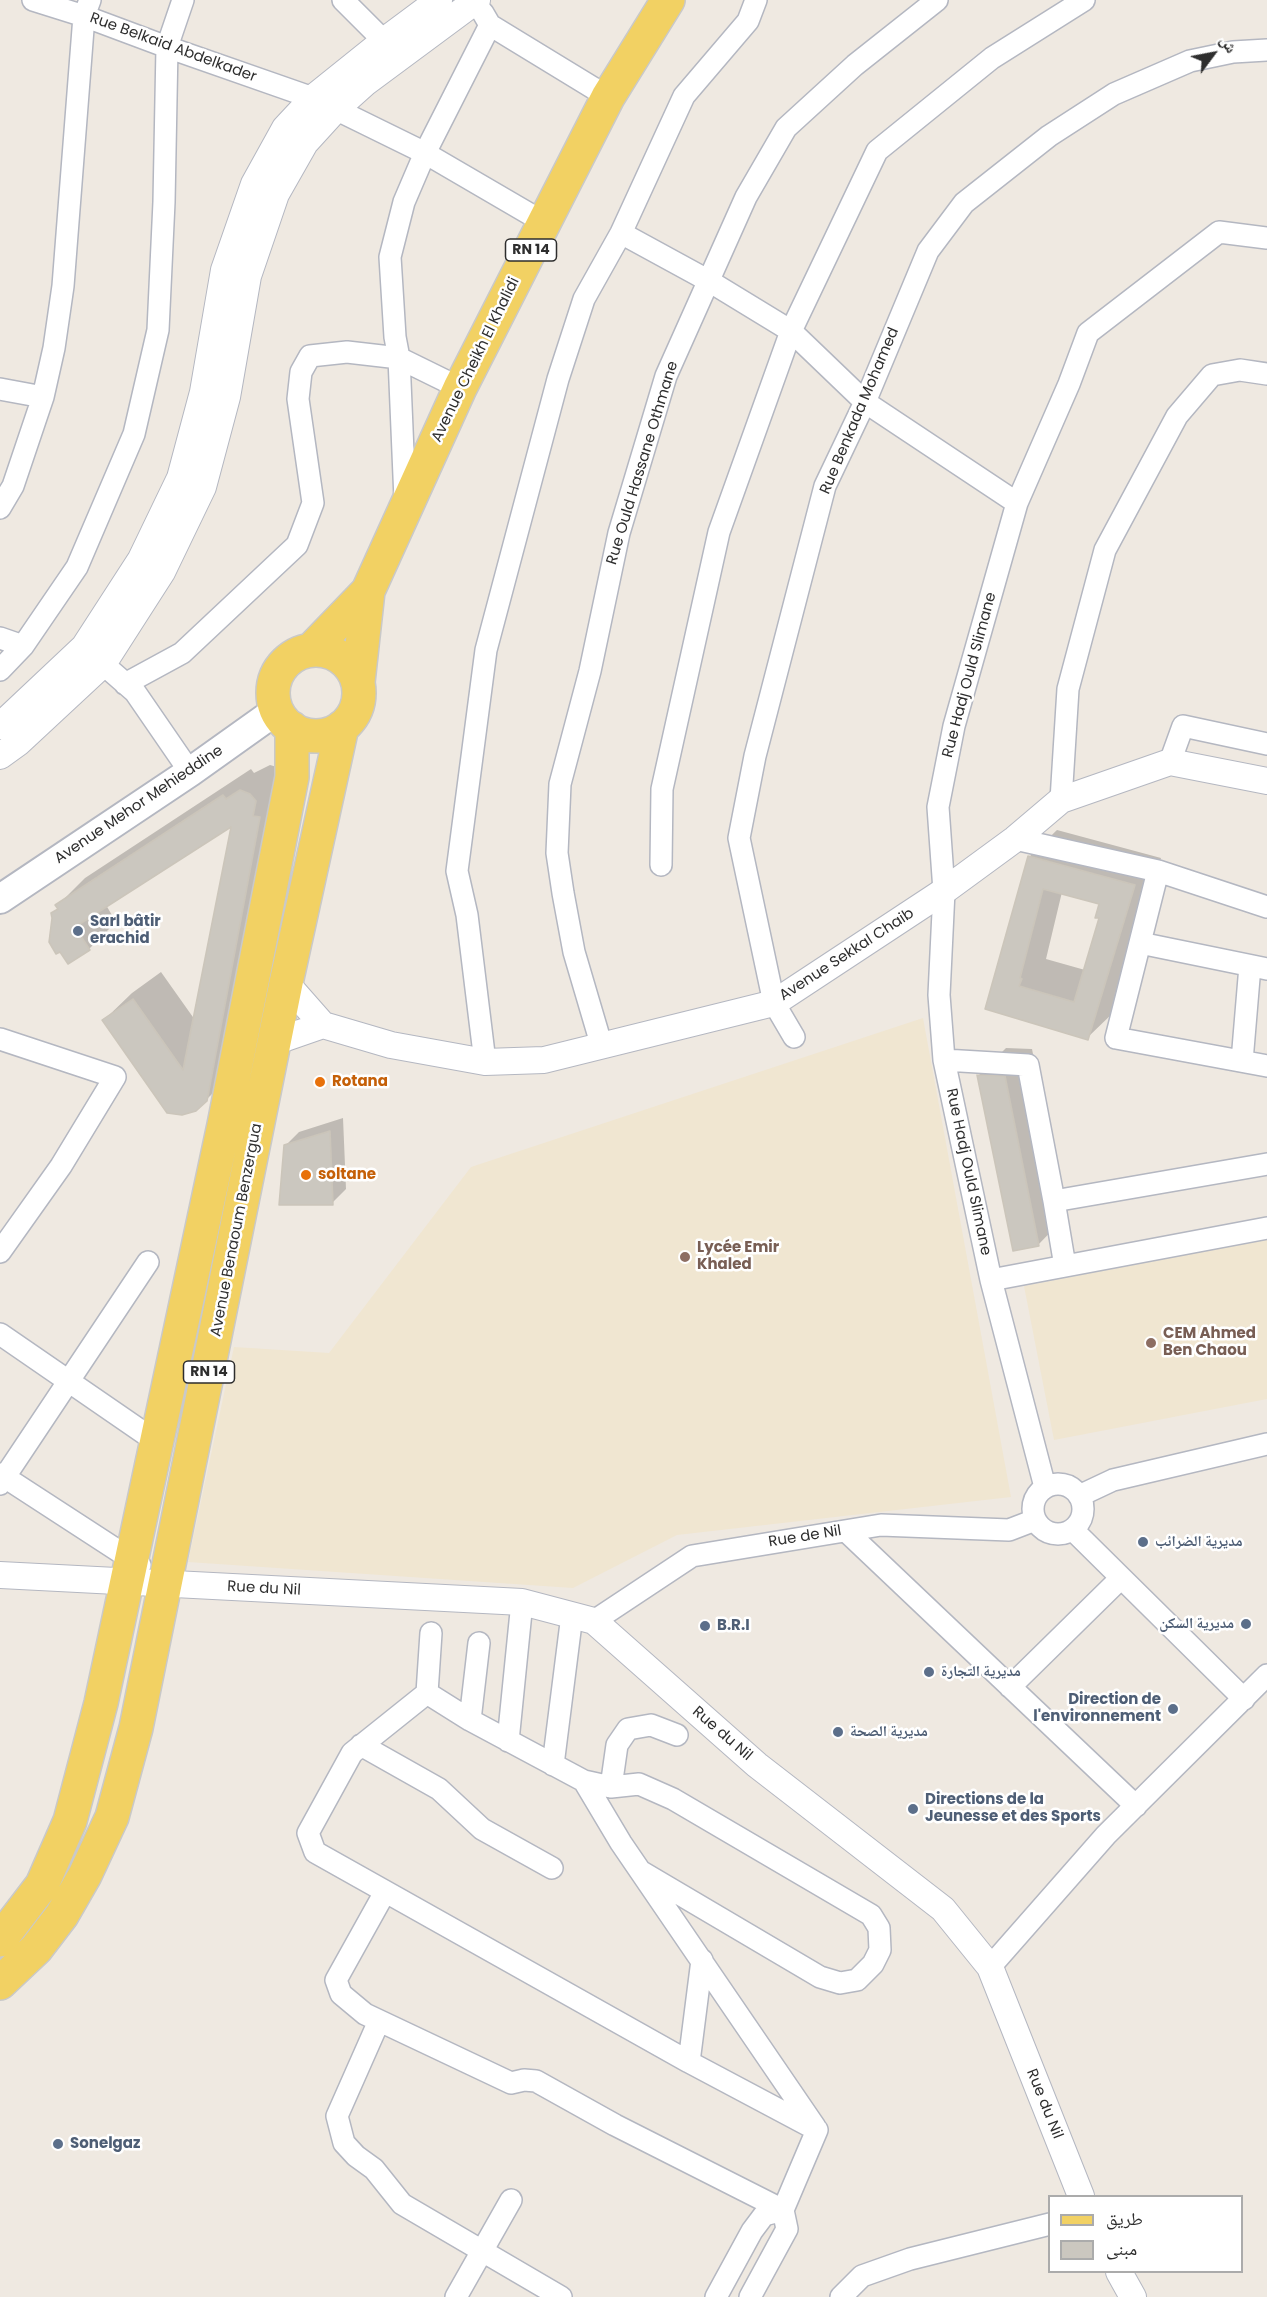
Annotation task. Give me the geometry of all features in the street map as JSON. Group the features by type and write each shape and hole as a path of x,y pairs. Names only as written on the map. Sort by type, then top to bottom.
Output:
{"main road":[{"name":"Avenue Cheikh El Khalidi","path":"311,650 368,591 460,388 608,97 668,0"},
{"name":"RN 14","path":"358,682 368,591"},
{"path":"311,650 326,651 340,657 351,668 358,682 357,707 351,718 342,727 322,735 312,735 285,719 274,694 276,679 284,665 296,655 311,650"},
{"name":"RN 14","path":"0,1940 42,1886 70,1821 102,1703 224,1125 292,777 285,719"},
{"name":"Avenue Mehor Mehieddine","path":"0,899 190,772 285,719"},
{"name":"Avenue Benaoum Benzergua","path":"0,1983 36,1949 62,1916 85,1875 112,1817 136,1728 286,983 342,727"}],"street":[{"name":"Rue Belkaid Abdelkader","path":"33,0 87,8 167,47 324,103 425,153 545,223"},
{"path":"0,670 24,646 78,567 134,434 158,330 164,202 167,47 183,0"},
{"path":"343,0 384,41"},
{"path":"0,756 18,743 103,664 162,572 203,487 227,397 248,276 276,194 305,143 324,103 384,41 439,0"},
{"path":"0,726 84,647 141,559 180,478 203,392 224,270 254,184 285,129 399,57 477,0 490,25 608,97"},
{"path":"748,21 756,0"},
{"path":"484,1062 467,915 457,871 486,650 558,379 584,299 621,233 684,96 748,21 774,0"},
{"name":"Rue Ould Hassane Othmane","path":"602,1047 574,952 563,893 557,853 560,784 590,671 623,522 666,376 746,197 786,128 855,65 937,0"},
{"path":"661,865 662,789 719,532 791,331 877,151 992,57 1084,0"},
{"path":"0,508 12,486 43,397 54,348 63,286 87,8"},
{"path":"405,506 399,358 395,337 390,257 404,202 425,153 490,25"},
{"name":"Rue Benkada Mohamed","path":"794,1037 774,1003 739,838 755,756 825,486 865,402 928,251 964,203 1049,136 1114,94 1190,61 1233,52 1267,50"},
{"name":"Rue Hadj Ould Slimane","path":"1045,1487 991,1280 944,1060 939,995 944,891 938,807 940,795 954,726 1017,503 1069,384 1088,333 1219,232 1267,238"},
{"path":"621,233 709,281 791,331 865,402 1017,503"},
{"path":"125,684 182,653 297,545 313,502 298,399 301,372 310,356 347,352 399,358 460,388"},
{"path":"1061,800 1068,689 1105,550 1177,416 1212,375 1240,370 1267,374"},
{"path":"0,389 43,397"},
{"path":"0,638 24,646"},
{"path":"103,664 135,692 190,772"},
{"path":"1267,742 1183,726 1170,762 1267,782"},
{"name":"Avenue Sekkal Chaib","path":"323,1025 392,1045 484,1062 544,1060 774,1003 944,891 1061,800 1170,762"},
{"path":"1015,838 1158,871 1267,907"},
{"path":"1158,871 1116,1038 1267,1066"},
{"path":"1140,943 1259,968 1242,1061"},
{"path":"274,1042 323,1025 286,983"},
{"path":"0,1039 115,1077 61,1166 0,1252"},
{"path":"944,1060 1028,1065 1065,1266"},
{"path":"1054,1201 1267,1164"},
{"path":"991,1280 1267,1228"},
{"path":"129,1570 1,1478 148,1263"},
{"path":"0,1334 157,1442"},
{"path":"1079,1496 1113,1480 1267,1444"},
{"path":"1061,1484 1070,1487 1079,1496 1083,1508 1082,1516 1072,1530 1065,1534 1049,1533 1042,1529 1035,1520 1032,1508 1034,1500 1045,1487 1061,1484"},
{"name":"Rue de Nil","path":"583,1618 692,1556 881,1525 1009,1530 1035,1520"},
{"path":"1072,1530 1244,1699"},
{"path":"846,1531 1136,1806"},
{"name":"Rue du Nil","path":"0,1575 129,1570 165,1583 522,1602 583,1618 757,1765 943,1909 990,1967 1081,2195"},
{"path":"1010,1687 1121,1578"},
{"path":"508,1741 522,1602"},
{"path":"553,1765 583,1618"},
{"path":"431,1634 427,1693 352,1753 308,1833 315,1852 689,2062 817,2130"},
{"path":"470,1720 479,1643"},
{"path":"990,1967 1106,1835 1267,1676"},
{"path":"427,1693 470,1720 584,1781 611,1786 639,1784 673,1799 871,1915 879,1928 880,1950 873,1964 857,1980 840,1983 820,1977 642,1872"},
{"path":"611,1786 617,1745 628,1729 651,1725 677,1735"},
{"path":"361,1745 439,1789 482,1829 552,1868"},
{"path":"584,1781 642,1872 817,2130"},
{"path":"385,1892 336,1980 341,1994 364,2014 510,2083 524,2080 536,2081 615,2125 783,2210"},
{"path":"689,2062 702,1960"},
{"path":"379,2021 337,2116 344,2143 356,2156 374,2169 402,2204 561,2297"},
{"path":"750,2297 787,2229 783,2210 817,2130"},
{"path":"456,2297 511,2200"},
{"path":"716,2297 752,2231 764,2215 783,2210"},
{"path":"841,2297 862,2276 910,2259 1048,2224"},
{"path":"1120,2273 1133,2297"}],"shaded area":[{"name":"Lycée Emir Khaled","path":"923,1018 1011,1497 677,1535 573,1588 188,1562 234,1347 329,1353 471,1167"},
{"name":"CEM Ahmed Ben Chaou","path":"1267,1239 1267,1399 1054,1440 1024,1286"}],"building":[{"path":"240,790 250,794 256,801 253,816 260,817 207,1101 196,1111 182,1115 167,1113 102,1020 133,999 183,1070 231,827 75,927 90,950 68,964 60,952 56,954 49,942 51,913 58,909 55,905 223,795 226,799"},
{"path":"1028,856 1135,885 1088,1040 985,1009","holes":["1043,889 1099,904 1095,918 1099,918 1074,1002 1019,986"]},
{"path":"977,1075 1005,1076 1039,1246 1013,1251"},
{"name":"soltane","path":"330,1131 333,1205 279,1205 284,1145"}],"place":[{"name":"Sarl bâtir erachid","path":"78,931"},
{"name":"Rotana","path":"320,1082"},
{"name":"soltane","path":"306,1175"},
{"name":"Lycée Emir Khaled","path":"685,1257"},
{"name":"CEM Ahmed Ben Chaou","path":"1151,1343"},
{"name":"مديرية الضرائب","path":"1143,1542"},
{"name":"مديرية السكن","path":"1246,1624"},
{"name":"B.R.I","path":"705,1626"},
{"name":"مديرية التجارة","path":"929,1672"},
{"name":"Direction de l'environnement","path":"1173,1709"},
{"name":"مديرية الصحة","path":"838,1732"},
{"name":"Directions de la Jeunesse et des Sports","path":"913,1809"},
{"name":"Sonelgaz","path":"58,2144"}]}
